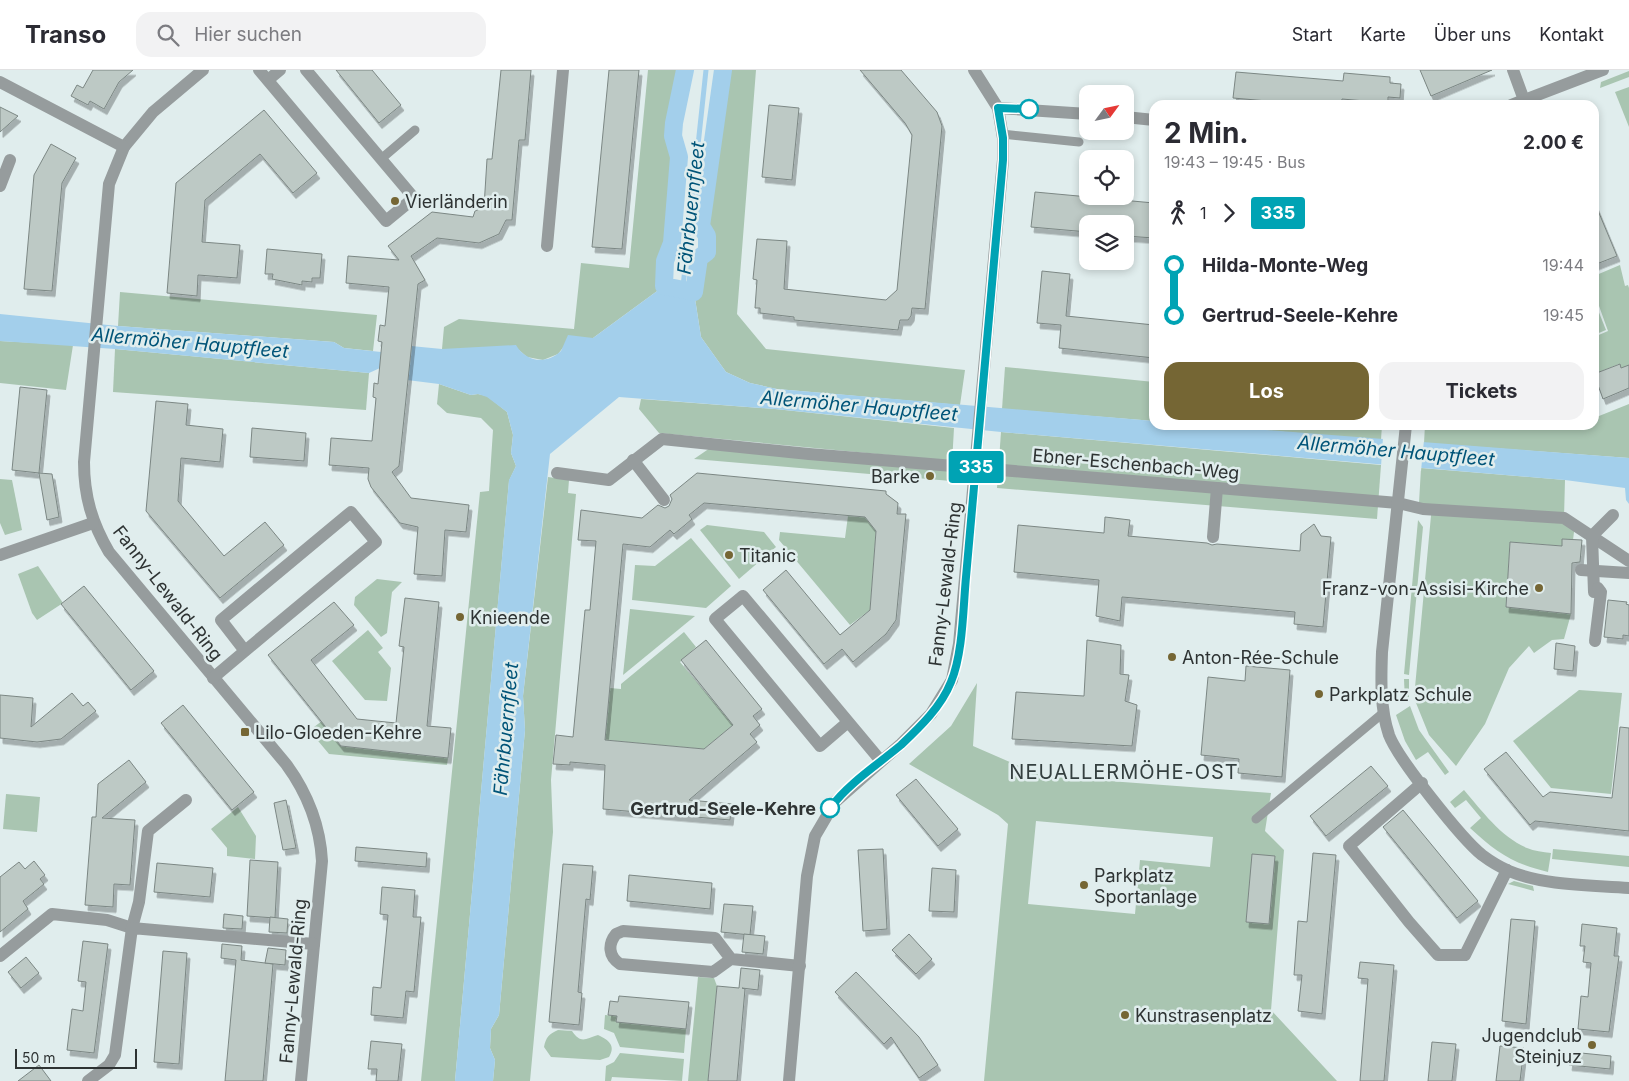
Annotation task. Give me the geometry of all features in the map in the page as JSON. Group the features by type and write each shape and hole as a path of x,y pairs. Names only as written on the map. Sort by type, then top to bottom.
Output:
{"street":[{"name":"Fanny-Lewald-Ring","path":"203,70 153,112 124,147 109,184 84,462 85,491 93,523 109,552 286,764 301,785 311,805 319,832 322,862 301,1081"},
{"path":"259,70 386,221 414,198 306,70"},
{"path":"268,80 280,70"},
{"path":"547,246 563,70"},
{"name":"Fanny-Lewald-Ring","path":"789,1081 809,858 815,836 835,802 901,744 931,714 952,680 959,644 1003,160 998,108 974,70"},
{"path":"1513,70 1524,100 1603,70"},
{"path":"0,82 124,147"},
{"path":"998,108 1079,113"},
{"path":"1134,119 1149,120"},
{"path":"0,186 10,160"},
{"path":"1406,430 1380,686 1383,713 1390,736 1402,758 1462,834 1482,855 1507,870 1526,877 1548,881 1629,888"},
{"name":"Ebner-Eschenbach-Weg","path":"557,473 609,480 662,438 976,468 1217,488 1399,497 1423,509 1564,518 1592,536"},
{"path":"634,460 664,500"},
{"path":"1214,537 1217,488"},
{"path":"213,678 376,542 351,512 221,620 245,651"},
{"path":"1612,515 1592,536 1587,570 1594,592 1612,572"},
{"path":"0,555 93,523"},
{"path":"1592,536 1629,562"},
{"path":"1587,570 1629,573"},
{"path":"1595,641 1601,592 1598,588"},
{"path":"848,722 820,746 715,619 743,596 881,760"},
{"path":"1422,783 1349,846 1408,922 1438,955 1465,954 1507,870"},
{"path":"88,1081 109,1065 115,1055 132,928 139,902 148,831 186,800"},
{"path":"0,956 52,914 107,920 132,928 314,944"},
{"path":"731,959 715,938 623,931 616,934 610,946 611,955 620,964 713,972 731,959 800,966"}],"lane":[{"path":"381,159 415,130"},
{"path":"1002,134 1079,142"},
{"path":"1256,819 1383,713"}],"green space":[{"path":"648,70 685,70 674,123 673,136 679,157 672,243 665,261 664,286 593,338 565,345 558,354 543,360 527,357 519,350 442,349 444,327 459,319 574,329 581,263 629,268"},
{"path":"723,70 756,70 737,314 766,349 965,370 960,405 777,389 750,383 726,372 701,337 694,292 699,258 707,251 707,236 701,226"},
{"path":"1629,71 1629,77 1600,88 1601,82"},
{"path":"1629,87 1629,127 1615,92"},
{"path":"1620,265 1625,286 1628,285 1629,288 1629,365 1622,370 1619,364 1599,372 1599,335 1608,331 1599,306 1599,274"},
{"path":"120,292 377,315 373,351 344,348 334,342 118,326"},
{"path":"1599,312 1606,330 1599,333"},
{"path":"0,341 73,345 66,390 0,383"},
{"path":"115,349 369,373 366,410 113,392"},
{"path":"1005,367 1149,381 1149,421 1002,409"},
{"path":"439,384 471,395 487,396 507,412 513,435 511,453 516,466 509,481 455,1081 421,1081 480,492 489,491 493,430 481,418 447,413 437,404"},
{"path":"641,399 775,409 954,428 951,481 694,459 710,448 951,461 659,433 639,409"},
{"path":"1629,404 1629,458 1424,443 1425,430 1599,430 1599,416"},
{"path":"1261,430 1382,430 1381,440"},
{"path":"1001,432 1381,465 1377,519 997,488"},
{"path":"1421,468 1565,480 1564,518 1575,524 1573,540 1562,539 1562,546 1510,542 1506,607 1571,614 1564,639 1552,640 1534,653 1529,646 1509,668 1485,724 1456,766 1429,735 1414,698 1432,505 1419,503"},
{"path":"548,477 569,480 568,493 576,494 551,780 553,832 530,1081 493,1081 495,1060 490,1048 491,1029 499,1015 525,730 523,696"},
{"path":"0,479 12,480 22,530 5,535 0,523"},
{"path":"848,516 865,517 876,531 870,610 850,625 779,540 780,532 845,538"},
{"path":"1418,520 1423,527 1409,675 1404,674"},
{"path":"707,525 764,532 776,547 739,579 700,530"},
{"path":"691,538 731,586 706,608 632,600 635,565 655,566"},
{"path":"38,566 63,603 37,620 32,613 18,574"},
{"path":"377,579 402,582 392,592 387,633 381,637 354,605 355,597"},
{"path":"630,609 695,616 623,675"},
{"path":"368,630 383,648 378,652 391,668 387,701 365,700 332,661"},
{"path":"684,632 696,647 680,662 733,725 704,749 605,740 610,688 621,689 621,684"},
{"path":"1404,679 1409,679 1409,701 1405,702"},
{"path":"977,683 973,746 1042,776 1271,793 1265,831 1284,850 1271,1010 1337,1081 984,1081 1008,824 998,815 909,764 951,726","holes":["1036,821 1213,837 1210,867 1140,860 1135,914 1028,904"]},
{"path":"1579,690 1622,693 1611,794 1551,788 1513,741"},
{"path":"1410,706 1419,730 1449,772 1445,775 1428,752 1416,760 1405,741 1396,715"},
{"path":"322,721 341,746 448,758 447,765 329,754 314,736 314,727"},
{"path":"1464,790 1492,823 1509,837 1530,849 1551,853 1548,872 1525,865 1506,856 1488,844 1470,828 1481,818 1466,800 1455,808 1450,802"},
{"path":"6,794 40,797 37,832 3,829"},
{"path":"238,807 256,836 255,859 227,856 227,848 211,829"},
{"path":"1553,849 1629,856 1629,867 1552,859"},
{"path":"1514,881 1533,886 1534,891 1508,884"},
{"path":"698,977 714,978 717,986 708,1081 688,1081"},
{"path":"605,1015 617,1016 616,1021 686,1029 684,1053 620,1047 614,1033 604,1029"},
{"path":"558,1030 572,1031 581,1039 598,1035 610,1044 611,1053 609,1057 600,1060 551,1057 544,1047 548,1036"},
{"path":"620,1053 684,1059 682,1081 612,1077 611,1081 605,1081 606,1066 614,1062"}],"water":[{"name":"Allermöher Hauptfleet","path":"664,286 694,292 701,337 726,372 750,383 777,389 1149,421 1149,430 1266,430 1629,458 1629,504 1626,500 1625,488 1565,480 1001,432 775,409 619,397 550,454 523,696 525,730 499,1015 491,1029 490,1048 495,1060 493,1081 455,1081 509,480 516,466 511,453 513,435 507,412 487,397 478,394 471,395 439,384 407,380 411,346 442,349 516,345 525,355 537,360 543,360 561,351 568,335 593,338"},
{"name":"Allermöher Hauptfleet","path":"0,314 118,326 334,342 344,348 381,352 380,368 369,373 115,349 0,341"}],"pier":[{"path":"1383,437 1424,440 1421,471 1381,467"}],"building":[{"path":"93,70 133,70 119,82 104,109 90,101 88,105 71,96 77,85 83,88"},
{"path":"336,70 372,70 401,105 379,123"},
{"path":"501,70 531,70 525,140 519,140 512,220 506,220 499,234 479,243 437,238 411,256 425,280 418,284 399,466 392,472 411,498 469,505 466,532 445,530 442,576 414,574 418,527 400,523 371,487 368,479 369,468 329,465 331,438 372,441 376,398 373,397 374,383 378,384 382,342 378,341 380,325 385,326 389,287 346,283 348,256 399,260 388,246 432,212 473,217 475,211 484,207 487,159 492,159"},
{"path":"609,70 639,70 622,249 592,247"},
{"path":"860,70 901,70 937,112 942,126 925,309 912,308 911,316 908,320 900,320 898,330 794,320 794,317 760,313 760,308 755,308 757,280 753,279 757,239 787,241 784,289 886,300 897,290 912,135 905,123"},
{"path":"1420,70 1492,70 1431,96"},
{"path":"1236,72 1343,81 1344,73 1390,77 1390,83 1401,84 1400,98 1388,97 1388,100 1256,100 1233,98"},
{"path":"769,105 799,108 792,180 762,177"},
{"path":"0,107 18,116 0,132"},
{"path":"264,110 317,173 293,193 260,154 205,200 202,242 240,245 237,278 198,275 197,296 167,293 176,183"},
{"path":"51,144 76,158 62,183 52,291 24,289 34,175"},
{"path":"1035,192 1079,196 1079,205 1134,205 1134,201 1149,203 1149,238 1134,237 1134,215 1079,215 1079,231 1031,227"},
{"path":"1599,213 1617,256 1599,263"},
{"path":"267,249 322,254 320,278 312,278 312,282 302,281 302,285 272,279 273,274 265,274"},
{"path":"1042,271 1070,274 1066,316 1149,324 1149,357 1059,348 1061,325 1037,323"},
{"path":"1620,364 1621,368 1629,365 1629,388 1603,399 1599,388 1599,372"},
{"path":"20,387 47,390 39,473 12,470"},
{"path":"156,401 188,404 186,425 223,429 220,462 181,458 178,501 224,556 265,522 284,545 220,598 146,511"},
{"path":"252,428 306,433 304,461 250,457"},
{"path":"39,473 52,474 59,517 47,520"},
{"path":"697,473 886,491 886,494 898,503 897,514 906,514 896,620 886,634 853,662 842,649 824,664 763,590 786,570 840,635 870,610 876,531 865,517 704,503 689,515 692,519 674,534 670,530 650,547 623,544 605,740 704,749 733,725 681,660 706,640 762,709 753,716 760,725 750,734 757,742 689,800 732,804 730,820 603,809 605,765 570,762 570,765 553,764 556,735 573,737 585,610 590,610 596,541 578,540 581,510 642,518 658,505 665,508 669,506 672,499 670,495"},
{"path":"1105,517 1130,520 1128,536 1212,545 1300,551 1301,534 1314,524 1321,536 1331,537 1323,627 1294,624 1295,612 1122,597 1120,621 1096,616 1099,580 1014,572 1018,525 1104,533"},
{"name":"Franz-von-Assisi-Kirche","path":"1562,539 1582,540 1580,562 1572,563 1571,614 1506,607 1510,542 1562,546"},
{"path":"84,586 154,671 131,690 61,604"},
{"path":"405,598 439,602 427,726 451,728 448,758 341,746 268,655 334,602 354,625 311,660 357,719 396,723 404,647 399,646"},
{"path":"1608,600 1627,602 1626,604 1629,605 1629,636 1623,635 1623,639 1604,637"},
{"path":"1087,640 1121,645 1120,674 1129,675 1125,701 1137,705 1132,746 1012,739 1016,692 1084,696"},
{"path":"1556,643 1575,646 1573,671 1554,669"},
{"path":"1246,666 1290,670 1282,777 1238,773 1239,759 1201,755 1208,677 1245,681"},
{"path":"72,693 83,706 88,702 96,711 61,739 37,742 0,738 0,695 33,698 31,727"},
{"path":"183,705 254,792 232,810 161,723"},
{"path":"1620,727 1629,728 1629,831 1535,821 1530,825 1484,769 1506,752 1543,797 1550,792 1612,798"},
{"path":"129,760 146,782 102,818 135,820 130,885 114,884 113,907 85,905 92,817 96,817 98,784"},
{"path":"1371,766 1388,786 1326,836 1310,816"},
{"path":"916,779 958,829 938,846 896,795"},
{"path":"286,800 296,848 283,850 274,803"},
{"path":"1403,810 1478,901 1457,918 1383,827"},
{"path":"356,847 427,853 426,867 355,861"},
{"path":"883,849 887,929 863,931 858,850"},
{"path":"1313,853 1336,855 1322,1014 1298,1011 1302,975 1294,975 1298,921 1307,922"},
{"path":"1252,854 1275,856 1269,924 1246,922"},
{"path":"250,860 278,862 275,918 247,916"},
{"path":"34,861 45,875 40,879 44,884 23,901 28,909 0,932 0,877 19,862 25,869"},
{"path":"157,863 213,868 210,897 154,892"},
{"path":"563,864 593,866 590,900 586,899 578,992 582,993 579,1025 549,1022"},
{"path":"932,868 956,870 954,912 929,911"},
{"path":"629,875 712,883 710,909 627,901"},
{"path":"382,887 415,890 413,917 421,917 414,992 406,991 403,1018 371,1015 373,987 381,988 388,915 380,914"},
{"path":"724,904 753,906 750,935 721,932"},
{"path":"224,914 243,916 242,929 223,928"},
{"path":"270,917 288,919 287,933 269,932"},
{"path":"1511,919 1535,921 1526,1024 1502,1021"},
{"path":"1582,924 1617,928 1614,956 1619,956 1609,1032 1578,1029 1581,996 1588,997 1591,963 1583,962 1585,946 1580,946"},
{"path":"744,934 765,936 763,954 742,952"},
{"path":"909,934 932,959 916,974 892,950"},
{"path":"83,941 108,944 94,1053 67,1050 72,1009 83,1011 86,982 78,981"},
{"path":"222,944 242,946 241,960 273,964 263,1081 225,1081 236,960 221,958"},
{"path":"268,948 286,950 285,965 265,963"},
{"path":"163,951 187,953 179,1064 154,1062"},
{"path":"26,957 39,973 21,988 8,972"},
{"path":"1360,962 1394,965 1384,1081 1360,1081 1368,979 1358,978"},
{"path":"741,968 760,970 758,990 742,988 745,989 737,1081 708,1081 717,986 739,988"},
{"path":"856,972 919,1037 938,1065 919,1078 891,1037 884,1044 835,992"},
{"path":"619,996 689,1002 686,1029 616,1022 617,1016 608,1015 610,1001 618,1002"},
{"path":"371,1041 402,1044 398,1081 376,1081 377,1069 368,1069"},
{"path":"1432,1042 1456,1044 1452,1081 1428,1081"},
{"path":"1500,1046 1524,1048 1520,1081 1496,1081"},
{"path":"1571,1052 1611,1056 1610,1069 1569,1065"},
{"path":"39,1065 51,1081 18,1081"}],"waterway":[{"name":"Fährbuernfleet","path":"685,70 674,123 673,136 679,157 672,243 665,261 664,286 694,292 699,258 707,252 707,236 701,226 723,70"},
{"name":"Fährbuernfleet","path":"682,296 706,70"}],"bus line":[{"name":"335","path":"830,808 854,783 922,725 946,693 952,680 959,644 966,577 1003,160 1003,138 998,108 1029,109"}],"place":[{"name":"Vierländerin","path":"395,201"},
{"name":"Barke","path":"930,476"},
{"name":"Titanic","path":"729,555"},
{"name":"Franz-von-Assisi-Kirche","path":"1539,588"},
{"name":"Knieende","path":"460,617"},
{"name":"Anton-Rée-Schule","path":"1172,657"},
{"name":"Parkplatz Schule","path":"1319,694"},
{"name":"Lilo-Gloeden-Kehre","path":"245,732"},
{"name":"Gertrud-Seele-Kehre","path":"830,808"},
{"name":"Parkplatz Sportanlage","path":"1084,885"},
{"name":"Kunstrasenplatz","path":"1125,1015"},
{"name":"Jugendclub Steinjuz","path":"1592,1045"}],"district":[{"name":"NEUALLERMÖHE-OST","path":"1124,772"}]}
